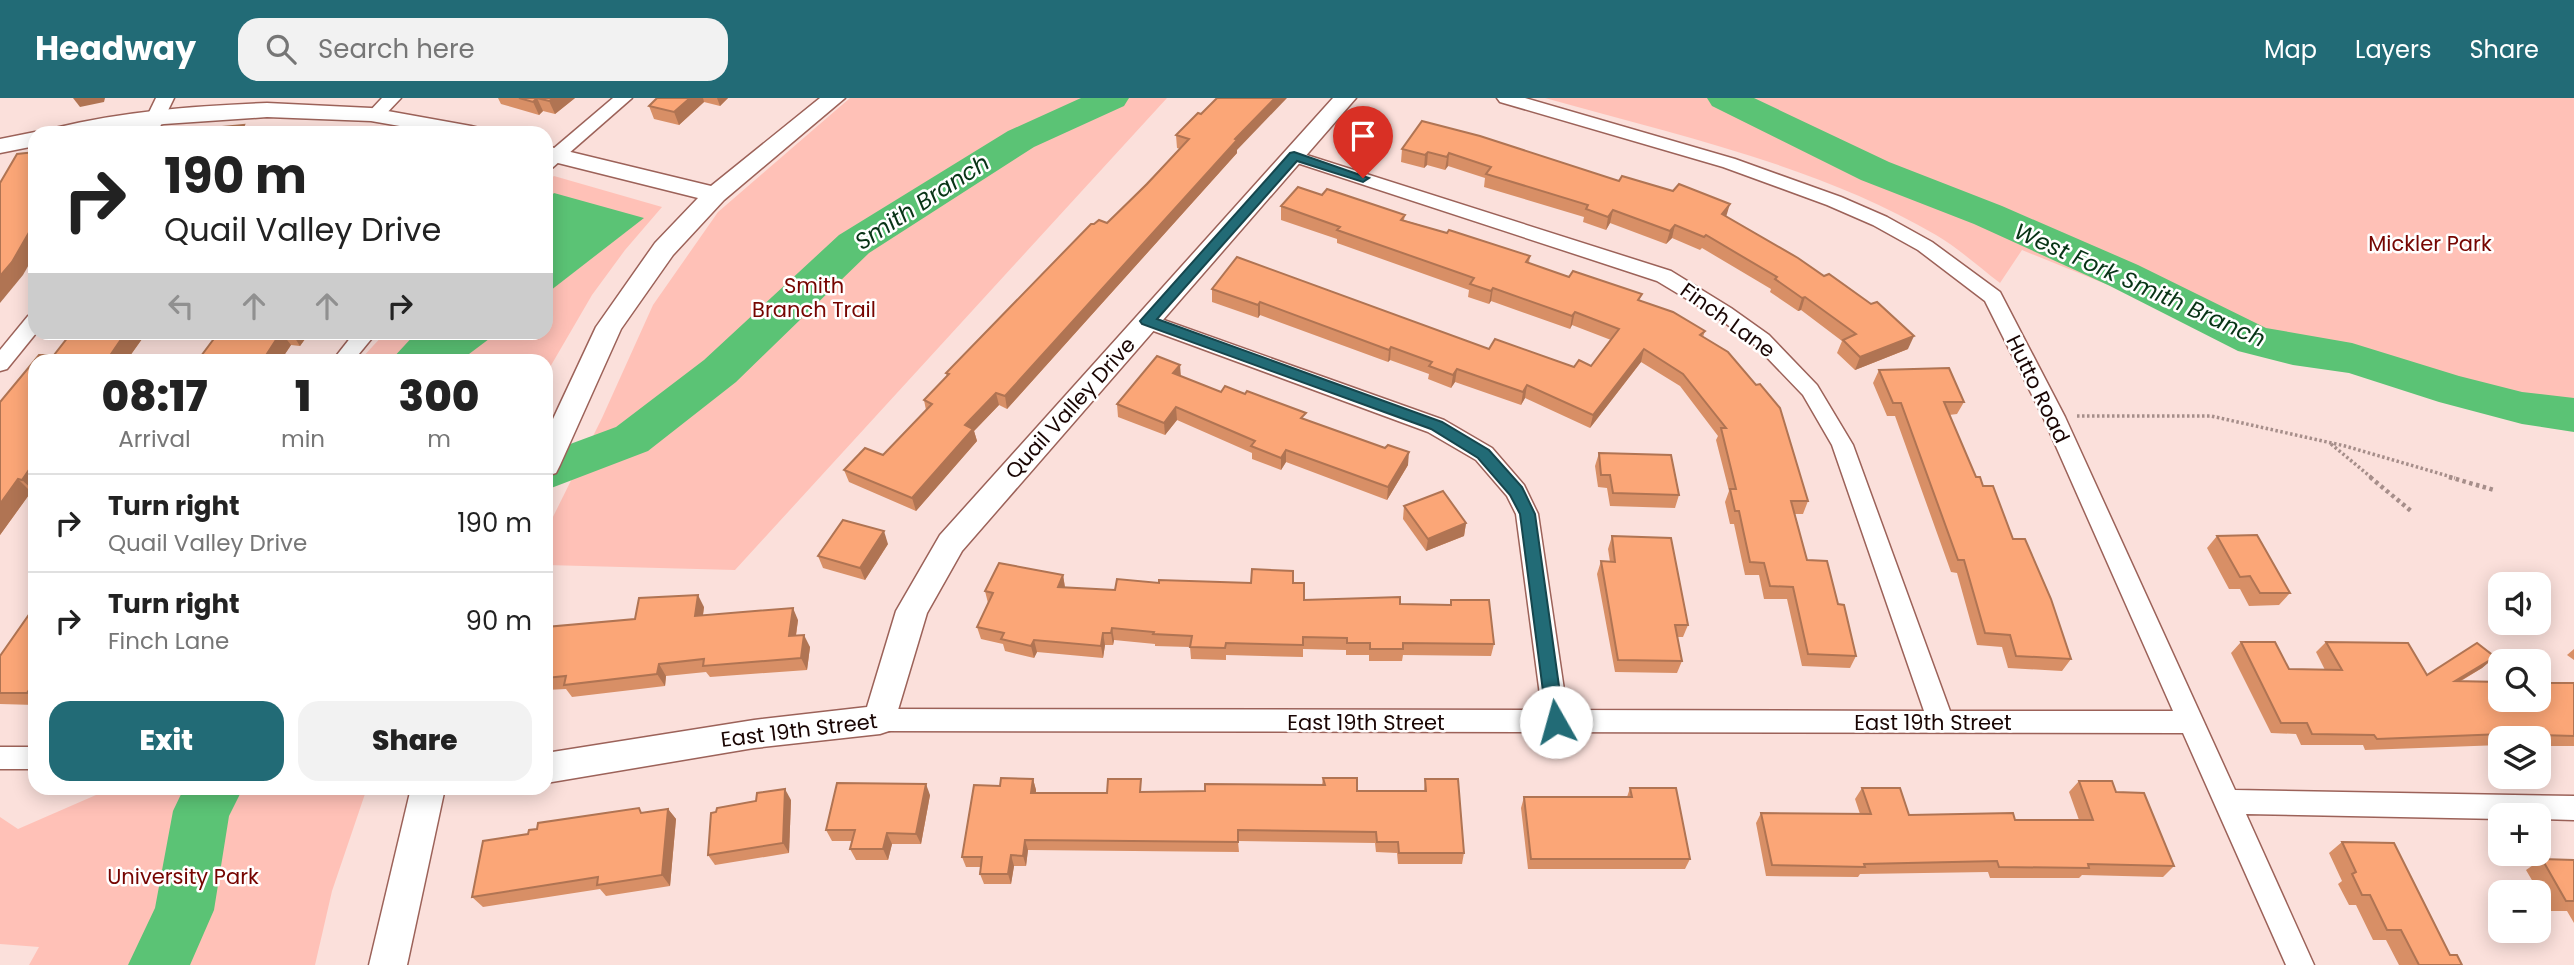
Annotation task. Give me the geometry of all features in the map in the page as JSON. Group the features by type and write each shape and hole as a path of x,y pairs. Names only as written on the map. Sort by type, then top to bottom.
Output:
{"street":[{"path":"151,126 165,98"},
{"path":"553,155 623,98"},
{"path":"553,450 609,327 664,249 715,195 834,98"},
{"name":"Quail Valley Drive","path":"880,720 912,611 951,543 1345,98"},
{"name":"Hutto Road","path":"1506,98 1729,163 1834,201 1880,221 1925,246 1993,297 2054,417 2300,965"},
{"path":"151,126 237,111 384,106 445,126"},
{"path":"0,146 28,140"},
{"name":"Finch Lane","path":"1294,156 1664,276 1707,299 1776,353 1810,389 1836,428 1854,472 1941,722"},
{"path":"553,159 715,195"},
{"path":"1147,321 1436,426 1484,454 1516,491 1527,514 1556,722"},
{"path":"0,364 28,330"},
{"path":"348,354 360,340"},
{"name":"East 19th Street","path":"553,767 754,733 880,720 2189,722"},
{"path":"0,758 28,758"},
{"path":"388,965 426,795"},
{"path":"2227,802 2574,808"}],"path":[{"path":"2054,417 2211,416 2328,441 2494,490"},
{"path":"2328,441 2411,511"}],"green space":[{"name":"Smith Branch Trail","path":"850,98 1167,98 735,570 553,565 553,517 602,418 653,305 718,212"},
{"name":"Mickler Park","path":"1545,98 2574,98 2574,421 2553,420 2275,353 2022,250 2000,283 1936,235 1843,189 1745,154"},
{"path":"553,177 662,207 625,250 592,295 553,362 553,354 366,354 379,340 553,340"},
{"name":"University Park","path":"96,795 365,795 332,891 315,965 29,965 39,947 0,944 0,817 18,829"}],"shaded area":[{"path":"553,194 644,218 553,289"},
{"path":"410,340 488,340 469,354 397,354"}],"building":[{"path":"519,98 537,98 533,102"},
{"path":"657,98 690,98 674,112 649,106"},
{"path":"1217,98 1275,98 1235,139 1237,140 1005,396 996,393 965,425 973,429 912,498 844,470 865,448 883,455 932,404 924,400 949,374 946,373 1091,224 1099,220 1107,223 1147,184 1189,139 1176,135"},
{"path":"1422,121 1480,136 1619,181 1622,176 1673,191 1679,184 1730,204 1722,214 1824,276 1829,274 1871,304 1877,302 1914,336 1860,357 1843,340 1856,334 1775,279 1777,277 1706,235 1704,237 1675,225 1670,231 1613,210 1608,217 1586,209 1588,205 1486,174 1491,167 1449,153 1447,157 1402,149"},
{"path":"28,153 28,234 12,262 0,276 0,183 17,154"},
{"path":"1298,187 1322,195 1327,189 1405,215 1401,220 1447,233 1449,230 1530,256 1526,262 1569,277 1573,271 1642,294 1638,300 1673,312 1705,331 1700,335 1728,352 1780,408 1808,501 1791,501 1807,560 1827,561 1838,604 1844,605 1856,656 1808,654 1793,587 1770,586 1764,563 1750,562 1739,511 1735,511 1730,489 1736,489 1721,428 1726,428 1683,374 1644,349 1593,415 1527,385 1523,392 1457,369 1453,375 1429,366 1432,362 1391,347 1389,350 1260,302 1258,305 1212,289 1237,257 1489,349 1495,339 1574,367 1579,360 1591,366 1619,329 1575,312 1572,316 1493,288 1491,291 1470,284 1474,278 1337,230 1340,227 1281,206"},
{"path":"66,340 121,340 111,354 55,354"},
{"path":"213,340 276,340 267,354 202,354"},
{"path":"1157,356 1180,365 1173,373 1221,392 1225,386 1245,394 1247,391 1306,413 1301,418 1385,448 1388,445 1409,452 1388,487 1286,450 1281,458 1251,446 1255,441 1176,407 1164,423 1117,404"},
{"path":"28,368 28,471 22,480 18,479 0,504 0,402"},
{"path":"1949,368 1964,402 1944,402 1976,477 1980,477 1983,486 1993,486 2013,539 2025,539 2051,599 2071,659 2016,656 2010,635 1985,633 1964,560 1958,560 1901,403 1893,403 1879,370"},
{"path":"1599,453 1671,455 1679,495 1613,493 1610,475 1601,475"},
{"path":"1443,491 1466,523 1428,539 1404,506"},
{"path":"843,520 884,531 860,568 818,556"},
{"path":"2257,535 2290,593 2260,593 2250,576 2240,577 2217,536"},
{"path":"1612,536 1671,538 1688,625 1675,625 1682,661 1618,660 1601,561 1615,562"},
{"path":"999,563 1063,575 1058,587 1115,590 1117,579 1159,583 1159,580 1251,583 1252,569 1293,571 1293,583 1304,583 1304,600 1400,597 1400,604 1451,605 1451,600 1489,600 1494,644 1403,643 1403,649 1370,649 1370,643 1347,643 1347,638 1303,637 1303,645 1226,643 1225,648 1190,647 1192,636 1112,628 1111,633 1103,633 1101,646 1034,640 1031,646 1001,639 1004,633 977,627 993,593 985,591"},
{"path":"698,595 695,616 793,608 789,636 804,635 801,658 703,666 704,659 659,664 657,674 564,685 566,676 553,677 553,626 635,619 639,598"},
{"path":"28,616 27,693 0,693 0,656"},
{"path":"2241,642 2275,642 2289,669 2342,670 2326,642 2408,643 2427,675 2477,643 2488,652 2488,661 2455,681 2488,682 2488,712 2551,712 2551,683 2574,683 2574,736 2551,735 2551,726 2488,726 2488,735 2377,739 2374,735 2312,734 2307,723 2281,723"},
{"path":"1001,778 1033,779 1031,793 1107,793 1108,779 1141,779 1140,792 1205,791 1205,784 1325,785 1323,778 1357,778 1357,791 1426,791 1425,779 1458,779 1464,853 1399,853 1398,842 1377,842 1376,832 1238,830 1238,842 1025,840 1023,856 1011,855 1008,874 980,874 982,857 962,857 974,785 1000,786"},
{"path":"2079,781 2112,781 2116,792 2144,793 2174,866 2088,864 2089,868 1999,867 1997,861 1864,864 1865,867 1772,865 1761,813 1871,814 1862,788 1900,788 1909,815 2013,813 2015,820 2093,820"},
{"path":"837,783 926,784 916,834 887,833 883,849 850,849 855,830 826,830"},
{"path":"1630,788 1676,788 1690,859 1531,859 1524,797 1632,797"},
{"path":"785,789 783,843 708,855 711,813 716,812 717,808 756,801 757,793"},
{"path":"639,808 641,813 668,809 662,875 597,885 598,877 472,897 483,841 528,834 529,830 537,829 538,823"},
{"path":"2342,842 2394,843 2450,955 2457,955 2462,965 2419,965 2401,930 2387,930 2370,895 2362,895 2352,874 2356,872"},
{"path":"2551,859 2574,860 2574,901 2566,901 2546,866 2551,866"}],"waterway":[{"name":"Smith Branch","path":"553,469 632,439 720,371 854,244 1021,139 1111,98"},
{"name":"West Fork Smith Branch","path":"1725,98 1875,171 1988,215 2123,275 2253,340 2293,350 2352,358 2455,391 2522,408 2574,415"},
{"name":"Smith Branch","path":"159,965 184,910 201,811 211,795"}],"route":[{"path":"1363,178 1294,156 1147,321 1436,426 1484,454 1516,491 1527,514 1556,722"}]}
